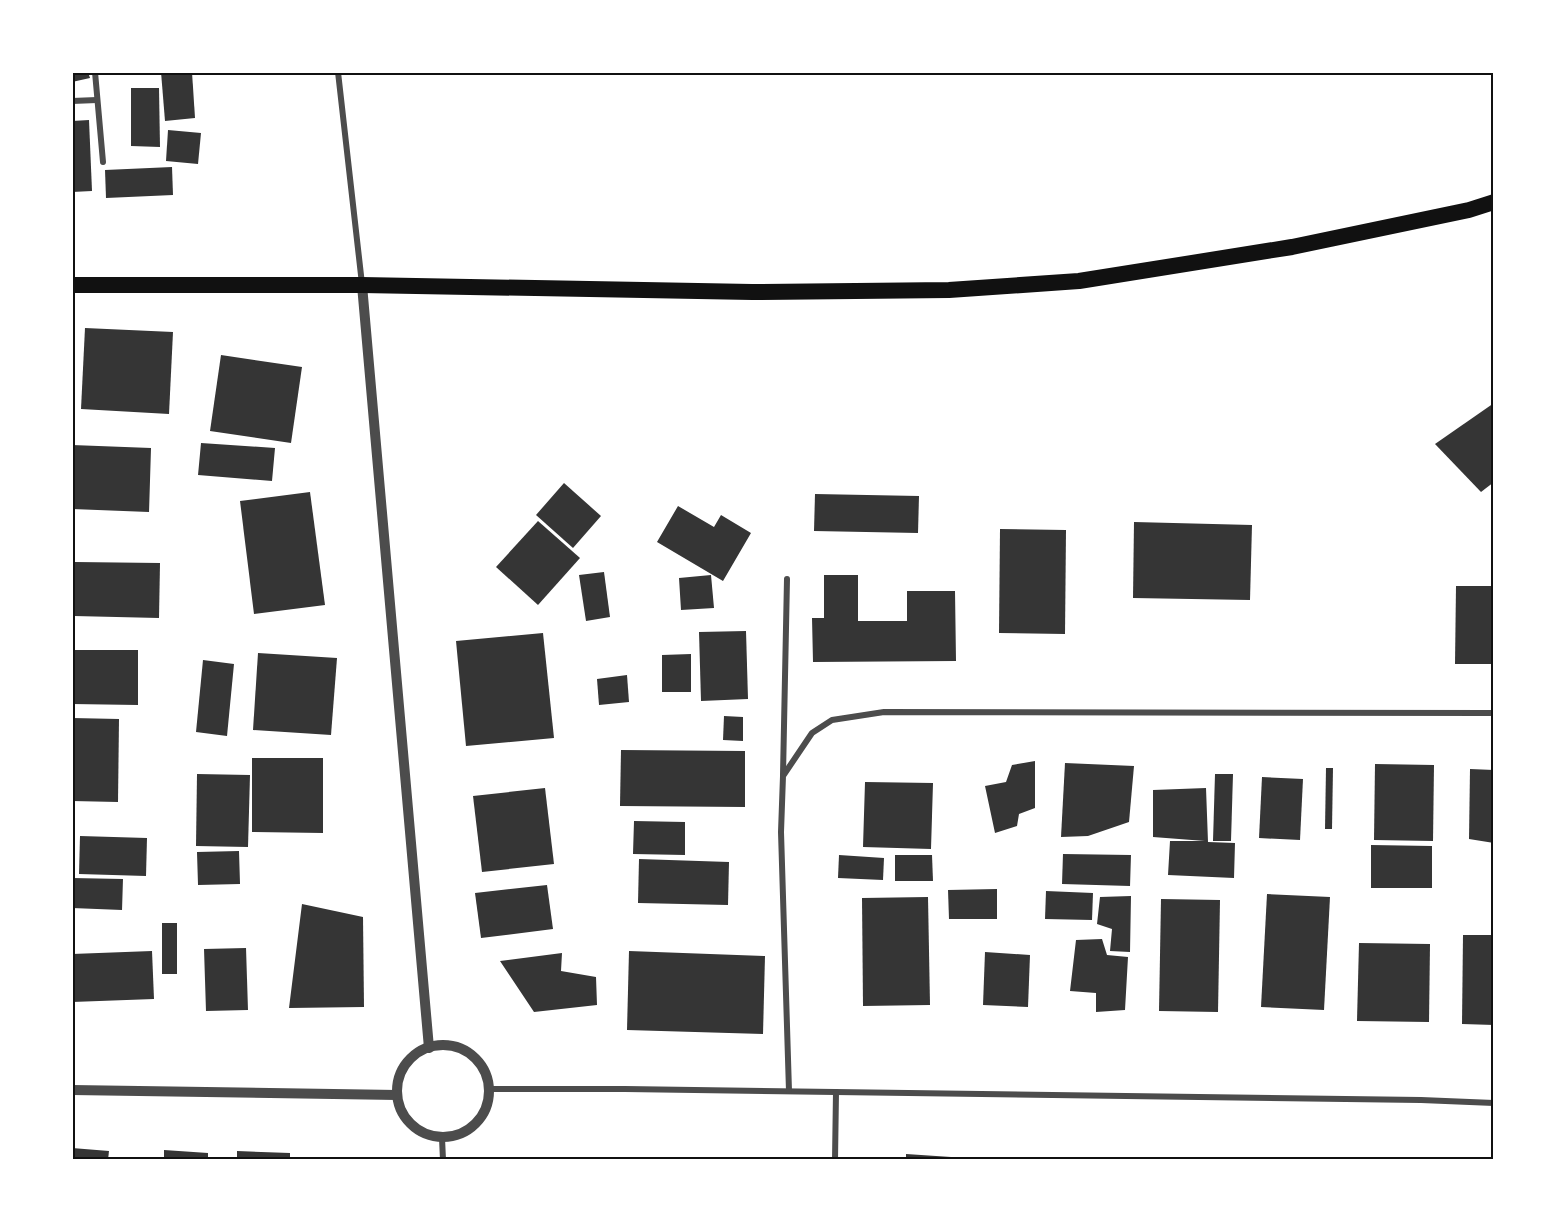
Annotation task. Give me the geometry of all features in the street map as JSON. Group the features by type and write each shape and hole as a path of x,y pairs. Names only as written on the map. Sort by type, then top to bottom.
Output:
{"highway":[{"path":"72,285 362,285 763,292 949,290 1079,281 1292,247 1469,210 1494,202"}],"street":[{"path":"95,72 103,162"},
{"path":"338,72 362,285 429,1048"},
{"path":"72,101 97,100"},
{"path":"787,579 781,832 789,1091"},
{"path":"783,776 812,733 832,720 884,712 1494,713"},
{"path":"452,1046 466,1051 478,1061 486,1074 489,1089 488,1105 481,1119 470,1129 457,1136 442,1138 427,1135 413,1127 403,1116 398,1102 397,1087 401,1072 409,1060 421,1050 429,1048 452,1046"},
{"path":"489,1089 789,1091 1494,1103"},
{"path":"72,1090 397,1095"},
{"path":"835,1160 836,1092"},
{"path":"442,1138 443,1160"}],"building":[{"path":"72,72 88,72 90,78 72,82"},
{"path":"161,72 192,72 195,118 165,121"},
{"path":"131,88 159,88 160,147 131,146"},
{"path":"89,120 92,191 72,192 72,121"},
{"path":"168,130 201,133 198,164 166,161"},
{"path":"172,167 173,195 106,198 105,170"},
{"path":"85,328 173,332 169,414 81,409"},
{"path":"221,355 302,367 291,443 210,431"},
{"path":"1494,403 1494,482 1481,492 1435,444"},
{"path":"201,443 275,448 272,481 198,475"},
{"path":"72,445 151,448 149,512 72,509"},
{"path":"564,483 601,516 573,548 536,515"},
{"path":"310,492 325,605 254,614 240,501"},
{"path":"815,494 919,496 918,533 814,531"},
{"path":"678,506 714,527 721,515 751,533 723,581 657,542"},
{"path":"538,521 580,558 538,605 496,567"},
{"path":"1134,522 1252,525 1250,600 1133,598"},
{"path":"1000,529 1066,530 1065,634 999,633"},
{"path":"75,562 160,563 159,618 74,616"},
{"path":"604,572 610,617 586,621 579,575"},
{"path":"711,575 714,608 681,610 679,578"},
{"path":"824,575 858,575 858,621 907,621 907,591 955,591 956,661 813,662 812,618 824,618"},
{"path":"1456,586 1494,586 1494,664 1455,664"},
{"path":"746,631 748,699 701,701 699,632"},
{"path":"543,633 554,738 466,746 456,641"},
{"path":"72,650 138,650 138,705 72,704"},
{"path":"258,653 337,658 331,735 253,730"},
{"path":"691,654 691,692 662,692 662,655"},
{"path":"203,660 234,664 227,736 196,732"},
{"path":"627,675 629,702 599,705 597,679"},
{"path":"724,716 743,717 743,741 723,740"},
{"path":"72,718 119,719 118,802 72,801"},
{"path":"621,750 745,751 745,807 620,806"},
{"path":"252,758 323,758 323,833 252,832"},
{"path":"1035,761 1035,808 1019,814 1017,826 995,833 985,786 1006,782 1012,765"},
{"path":"1065,763 1134,766 1129,822 1088,836 1061,837"},
{"path":"1375,764 1434,765 1433,841 1374,840"},
{"path":"1326,768 1333,768 1332,829 1325,829"},
{"path":"1470,769 1494,770 1494,843 1469,839"},
{"path":"197,774 250,775 248,847 196,846"},
{"path":"1215,774 1233,774 1231,841 1213,841"},
{"path":"1262,777 1303,779 1300,840 1259,838"},
{"path":"865,782 933,783 931,849 863,847"},
{"path":"545,788 554,864 482,872 473,796"},
{"path":"1206,788 1208,842 1235,843 1234,878 1168,875 1170,841 1205,841 1153,837 1153,790"},
{"path":"634,821 685,822 685,855 633,854"},
{"path":"80,836 147,838 146,876 79,874"},
{"path":"1371,845 1432,846 1432,888 1371,888"},
{"path":"239,851 240,884 198,885 197,852"},
{"path":"1063,854 1131,855 1130,886 1062,884"},
{"path":"839,855 884,858 883,880 838,878"},
{"path":"895,855 932,855 933,881 895,881"},
{"path":"639,859 729,862 728,905 638,903"},
{"path":"72,878 123,879 122,910 72,908"},
{"path":"547,885 553,929 481,938 475,893"},
{"path":"997,889 997,919 949,919 948,890"},
{"path":"1046,891 1093,893 1092,920 1045,919"},
{"path":"1267,894 1330,897 1324,1010 1261,1007"},
{"path":"1131,896 1130,952 1110,951 1112,929 1097,924 1100,897"},
{"path":"928,897 930,1005 863,1006 862,898"},
{"path":"1161,899 1220,900 1218,1012 1159,1011"},
{"path":"302,904 363,917 364,1007 289,1008"},
{"path":"162,923 177,923 177,974 162,974"},
{"path":"1463,935 1494,935 1494,1025 1462,1024"},
{"path":"1102,939 1107,955 1128,957 1125,1010 1096,1012 1096,993 1070,991 1076,940"},
{"path":"1359,943 1430,944 1429,1022 1357,1021"},
{"path":"246,948 248,1010 206,1011 204,949"},
{"path":"152,951 154,999 72,1002 72,954"},
{"path":"629,951 765,956 763,1034 627,1030"},
{"path":"985,952 1030,955 1028,1007 983,1005"},
{"path":"562,953 561,971 596,977 597,1005 534,1012 500,961"},
{"path":"72,1148 109,1151 108,1160 72,1160"},
{"path":"164,1150 208,1153 208,1160 164,1160"},
{"path":"237,1151 290,1153 290,1160 237,1160"},
{"path":"906,1154 966,1158 966,1160 906,1160"}]}
